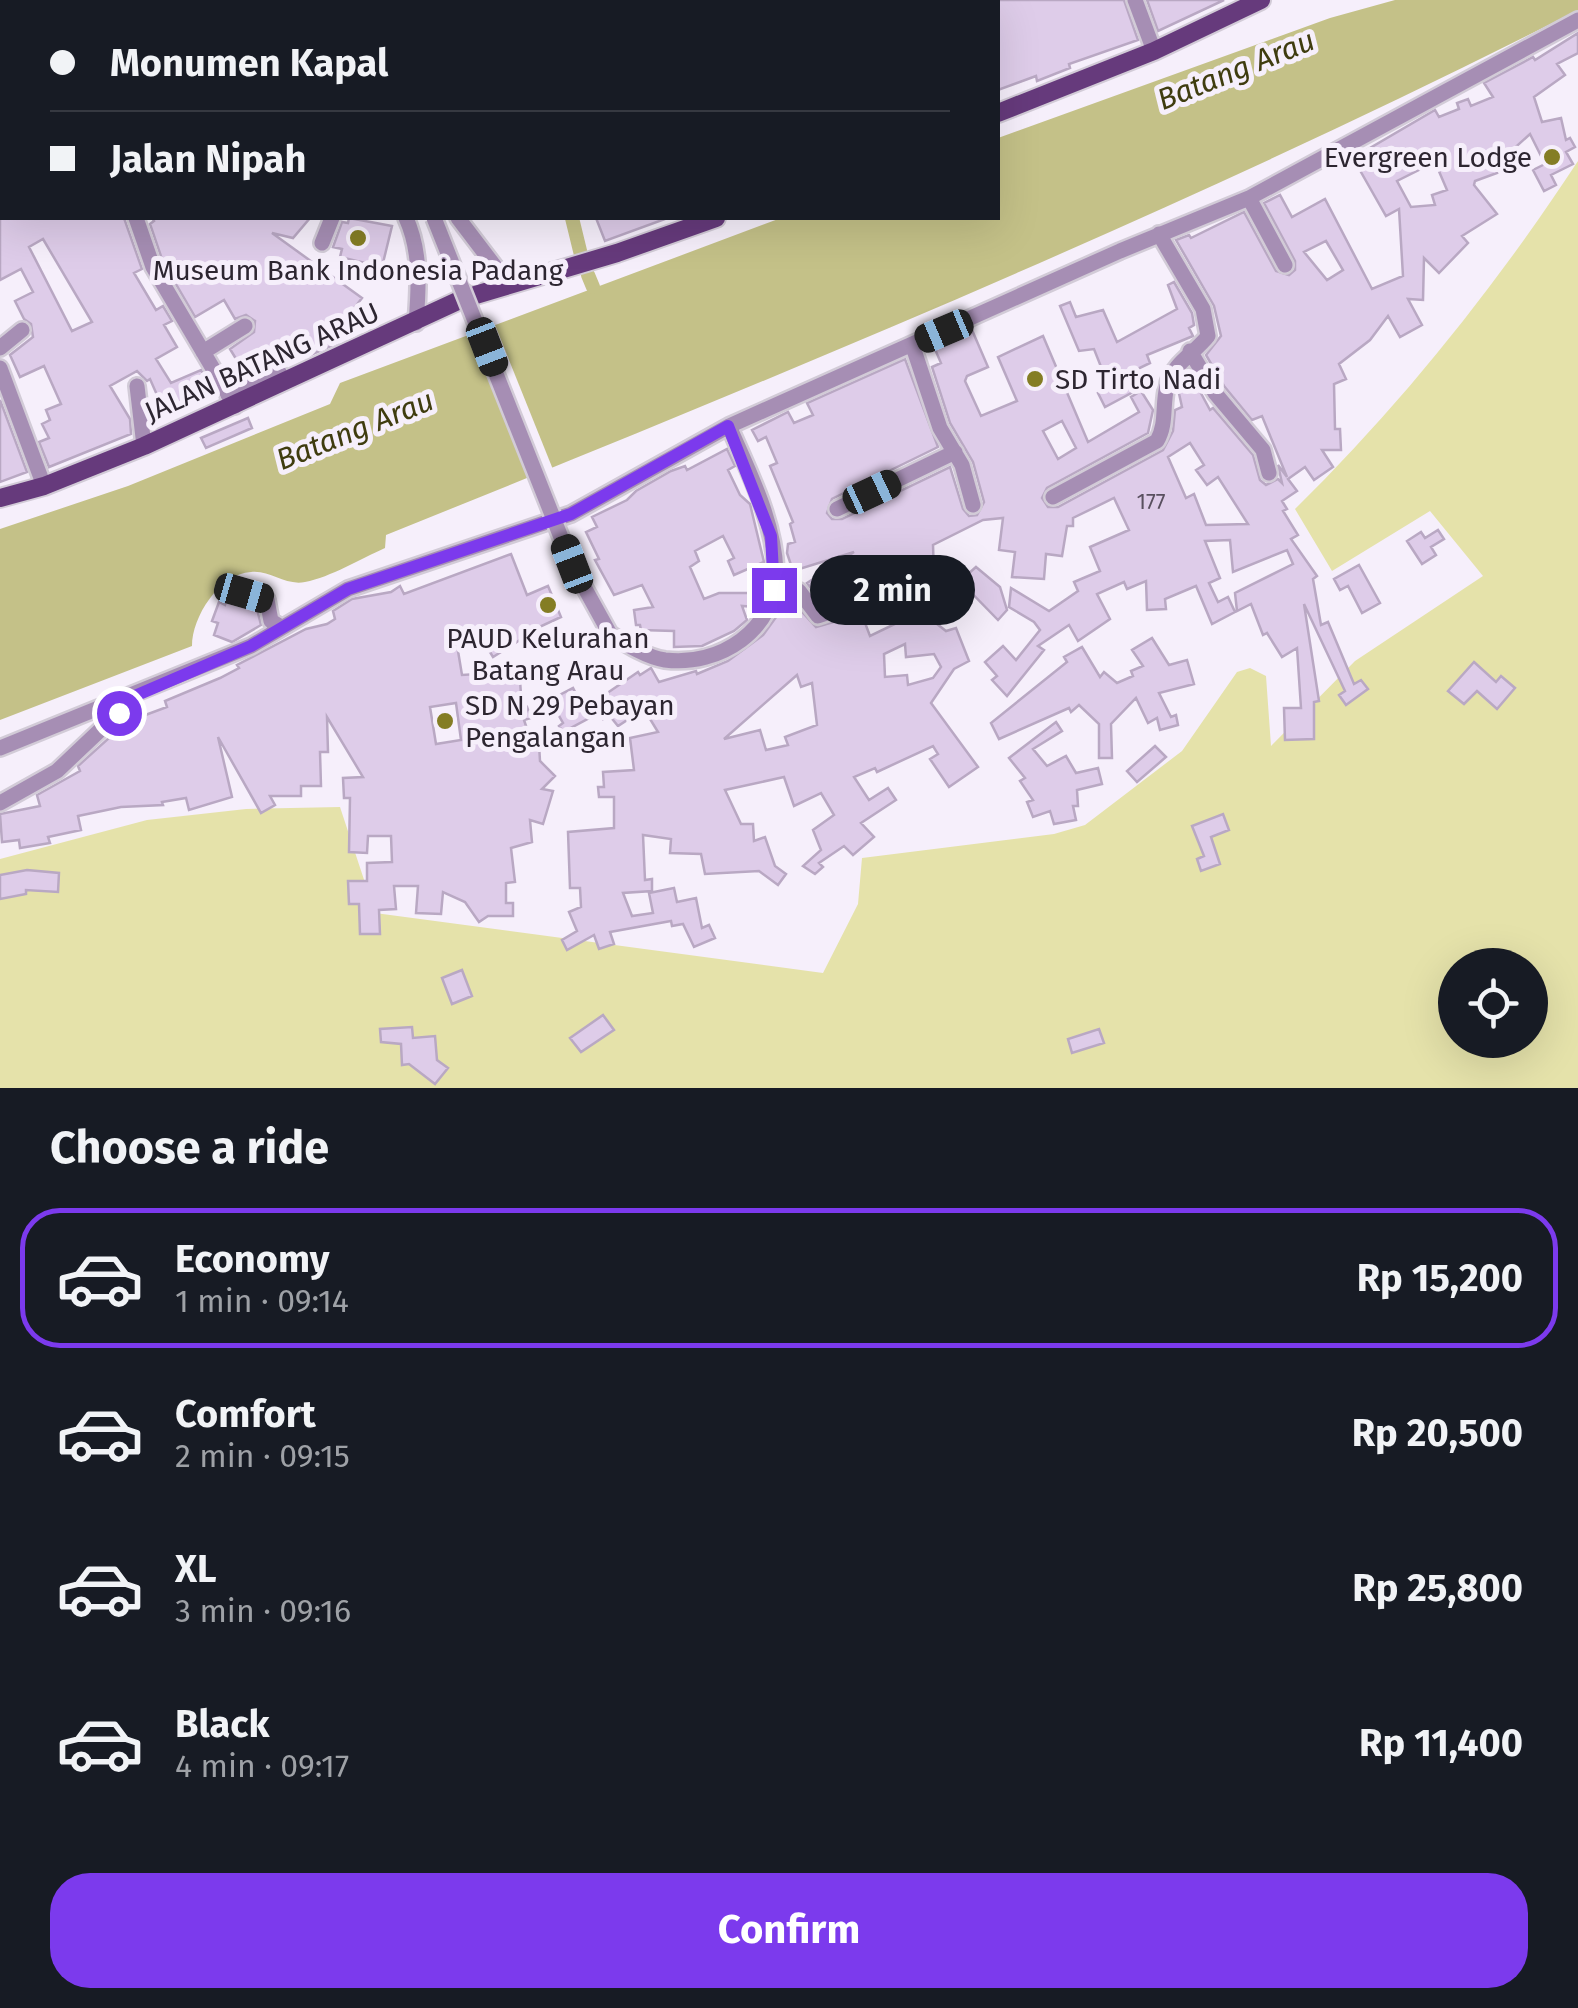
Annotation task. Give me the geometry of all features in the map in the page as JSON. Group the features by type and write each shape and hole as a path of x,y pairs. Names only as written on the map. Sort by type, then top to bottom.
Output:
{"main road":[{"path":"1000,110 1154,50 1261,0"},
{"name":"JALAN BATANG ARAU","path":"0,498 44,486 144,446 231,401 416,323 462,299 617,253 710,220"}],"street":[{"path":"1135,0 1154,50"},
{"path":"0,748 251,646 357,586 571,514 728,426 1159,234 1249,198 1578,20"},
{"path":"1249,198 1285,265"},
{"path":"137,220 153,267 231,401 280,372"},
{"path":"322,243 331,220"},
{"path":"407,220 414,241 419,282 416,323"},
{"path":"435,220 577,578 610,634 661,660 688,661 718,654 746,638 765,617 774,590 771,536 728,426"},
{"path":"460,220 509,285"},
{"path":"1052,497 1156,442 1162,431 1168,382 1190,351 1208,336 1208,321 1159,234"},
{"path":"203,352 245,326"},
{"path":"0,348 22,330"},
{"path":"912,344 940,428 954,452 972,505"},
{"path":"1190,351 1215,394 1263,450 1268,474"},
{"path":"0,368 44,486"},
{"path":"137,386 144,446"},
{"path":"838,509 954,452"},
{"path":"774,590 800,590 818,616 854,604"},
{"path":"244,593 267,600 270,621 281,627"},
{"path":"0,804 57,770 137,695"}],"shaded area":[{"path":"1578,161 1578,1088 0,1088 0,859 147,820 246,809 340,807 375,913 823,973 858,904 862,858 1054,834 1085,825 1182,751 1237,672 1250,668 1266,676 1271,746 1355,661 1483,576 1430,511 1332,571 1295,509 1410,386 1480,299"}],"water":[{"name":"Batang Arau","path":"1395,0 1578,0 1578,10 1285,152 838,350 386,535 385,548 335,572 298,583 258,572 228,580 202,610 192,646 0,720 0,529 128,486 330,404 340,383 776,220 1000,220 1000,137 1330,18"}],"pier":[{"path":"493,320 554,472 534,481 473,327"}],"building":[{"path":"1000,0 1124,0 1138,40 1069,64 1070,68 1037,81 1036,76 1000,89"},
{"path":"1147,0 1224,0 1158,31"},
{"path":"1578,33 1578,53 1557,64 1565,75 1534,97 1542,122 1561,118 1566,140 1570,138 1575,147 1566,152 1573,164 1551,175 1556,185 1544,191 1533,170 1545,164 1530,134 1508,154 1492,160 1497,173 1475,181 1474,185 1497,214 1462,236 1468,243 1439,273 1424,258 1423,300 1408,299 1422,325 1400,337 1388,316 1370,340 1339,364 1346,379 1334,384 1335,429 1340,429 1341,450 1322,450 1333,467 1314,480 1305,467 1288,479 1297,491 1282,501 1287,509 1283,511 1298,535 1291,539 1317,576 1313,579 1321,625 1328,622 1354,684 1361,680 1368,689 1346,705 1339,695 1345,691 1304,604 1319,701 1314,702 1314,739 1285,740 1284,708 1301,708 1297,648 1282,657 1267,633 1263,635 1251,604 1237,611 1235,593 1293,564 1287,550 1233,572 1230,540 1205,541 1220,578 1209,583 1218,602 1228,597 1235,612 1212,624 1196,586 1165,599 1166,609 1147,610 1146,581 1127,589 1124,582 1097,594 1110,619 1078,641 1069,625 1038,646 1044,650 1007,696 992,680 997,676 985,662 1003,646 1016,660 1040,630 1009,607 1011,588 1049,611 1078,591 1074,582 1100,571 1090,547 1129,530 1114,498 1073,518 1073,526 1067,526 1062,556 1046,554 1044,579 1012,577 1015,552 999,550 1003,518 983,520 933,545 935,604 923,613 946,631 956,628 969,661 954,669 931,703 978,767 949,787 930,759 938,754 933,746 877,772 875,768 854,777 869,800 888,788 896,800 861,823 874,837 853,855 844,846 819,863 823,867 815,874 803,866 821,850 813,830 834,815 821,793 794,806 784,777 725,790 741,824 753,824 754,841 765,837 775,866 786,874 778,885 759,871 705,874 701,854 670,853 671,839 643,835 645,880 652,879 652,891 623,893 632,916 653,913 649,893 674,888 677,902 696,898 702,928 709,925 715,938 694,947 683,924 672,926 671,921 610,932 614,944 599,949 594,935 567,950 562,940 577,931 569,912 581,907 580,888 570,888 568,832 614,828 614,797 599,797 598,787 604,787 603,772 634,770 630,738 658,732 644,709 618,726 609,715 603,719 599,713 563,732 559,726 563,723 550,700 573,688 584,709 638,672 640,675 651,668 659,682 696,671 697,674 728,661 763,635 787,602 793,602 816,627 858,615 865,607 864,600 855,593 822,603 807,583 854,552 793,571 787,553 788,544 795,542 790,524 793,522 770,466 777,463 766,437 758,441 752,430 788,412 794,423 813,415 807,403 905,359 938,447 832,499 827,513 832,519 842,519 950,467 963,509 969,516 977,515 984,502 973,462 950,423 932,367 941,363 934,347 972,330 988,367 967,376 965,381 981,416 1017,401 998,357 1043,336 1088,442 1139,412 1131,397 1141,391 1153,410 1148,433 1047,488 1042,498 1048,507 1058,507 1163,450 1173,431 1175,410 1182,407 1178,389 1189,371 1210,410 1213,408 1253,455 1260,480 1266,485 1278,479 1282,483 1278,465 1287,477 1262,416 1252,420 1224,386 1206,355 1221,336 1214,306 1176,240 1189,235 1191,238 1244,212 1276,271 1289,275 1295,270 1295,261 1264,203 1280,195 1292,217 1325,199 1372,289 1403,276 1399,209 1386,216 1353,158 1435,110 1439,117 1459,109 1457,103 1468,99 1471,106 1493,97 1484,83 1533,57 1535,60","holes":["1435,162 1447,190 1432,195 1435,205 1411,207 1397,181","1326,241 1343,270 1327,280 1304,252","1062,421 1076,448 1058,459 1043,431","1190,443 1204,465 1196,470 1207,485 1218,477 1248,524 1206,525 1194,494 1186,498 1168,457","886,604 897,623 870,636 862,615","905,644 906,657 934,654 941,667 933,678 908,685 907,675 885,677 884,654","797,675 801,687 812,683 817,725 785,737 788,745 766,750 760,730 724,739"]},
{"path":"0,220 125,220 142,269 134,273 156,310 163,306 172,321 164,325 177,347 156,359 171,383 201,370 214,392 165,413 150,379 147,381 137,371 110,386 130,419 131,434 49,467 39,442 49,438 42,424 50,420 46,410 61,404 44,366 20,377 10,355 33,337 31,324 15,301 33,292 21,269 0,280","holes":["43,239 92,322 72,331 29,247"]},
{"path":"308,220 293,238 272,233 362,298 333,335 338,343 306,357 300,351 282,362 273,349 241,367 230,349 254,332 255,321 246,315 235,319 224,300 195,317 163,262 150,224"},
{"name":"Museum Bank Indonesia Padang","path":"360,220 392,226 382,267 340,257 342,249 333,247 342,222"},
{"path":"597,220 662,220 605,241"},
{"path":"1174,282 1192,313 1194,325 1189,328 1193,336 1147,355 1150,363 1127,374 1135,391 1105,407 1098,393 1109,387 1094,349 1079,351 1060,306 1070,302 1076,317 1103,310 1117,342 1177,309 1168,285"},
{"path":"0,400 27,472 0,482"},
{"path":"248,418 252,428 206,448 201,438"},
{"path":"727,449 735,466 728,470 740,495 750,504 764,562 734,575 728,561 734,558 723,536 695,551 699,561 690,567 704,599 719,593 761,593 755,607 742,606 747,620 734,631 702,646 674,647 674,631 641,630 636,625 634,610 653,607 642,585 614,595 595,560 599,559 586,532 597,527 592,517 627,500 636,491 671,471 685,466 687,470"},
{"path":"1438,530 1444,539 1431,547 1436,555 1422,564 1407,541 1421,532 1425,538"},
{"path":"511,554 527,595 548,586 561,617 537,628 544,640 526,651 520,640 493,657 482,639 458,651 462,675 540,670 541,674 520,680 522,709 527,707 531,718 524,720 532,744 539,744 540,761 555,776 542,789 553,791 543,824 530,820 532,842 511,848 515,882 506,883 506,903 513,903 513,916 488,916 479,922 465,902 443,892 441,914 416,913 418,886 394,886 396,909 379,910 380,934 360,934 359,904 349,904 348,881 367,881 367,863 392,862 391,836 368,836 367,853 349,852 350,798 344,798 343,778 363,777 327,717 328,752 320,752 321,786 301,786 301,796 270,796 275,805 261,813 218,737 232,797 189,810 186,798 162,802 163,805 121,807 78,816 81,830 48,837 50,843 20,848 19,840 2,842 0,814 40,806 37,795 80,771 78,766 110,737 127,730 125,722 138,710 140,717 167,707 165,701 220,678 306,629 327,624 335,619 333,611 352,599 391,592 400,586 404,594","holes":["456,703 461,740 436,744 430,707"]},
{"path":"1359,565 1380,603 1362,613 1348,586 1340,590 1334,579"},
{"path":"976,567 1000,587 1007,610 998,620 960,581"},
{"path":"228,594 257,609 261,625 232,642 214,635 218,623 212,621 219,602 225,605"},
{"path":"1152,638 1169,665 1187,660 1194,684 1159,693 1171,717 1176,715 1178,725 1160,730 1157,718 1148,723 1136,698 1111,724 1112,758 1099,758 1099,724 1079,705 1071,712 1069,708 999,739 991,723 1067,662 1064,657 1082,647 1100,677 1104,672 1117,683 1143,666 1132,650"},
{"path":"1474,662 1496,682 1501,676 1515,688 1497,709 1477,691 1464,704 1448,691"},
{"path":"1056,722 1062,731 1033,749 1047,766 1066,756 1076,773 1098,768 1102,784 1077,790 1078,806 1073,806 1076,820 1054,824 1050,811 1033,817 1027,802 1033,800 1020,781 1025,778 1009,758"},
{"path":"1155,746 1166,757 1137,782 1127,771"},
{"path":"1223,814 1229,830 1211,837 1220,864 1201,871 1197,859 1204,856 1192,826"},
{"path":"27,870 59,873 58,892 26,890 26,894 0,899 0,875"},
{"path":"462,970 472,996 452,1004 442,978"},
{"path":"603,1015 614,1030 581,1052 570,1038"},
{"path":"412,1027 413,1038 435,1036 437,1060 448,1068 435,1084 409,1064 402,1065 401,1044 381,1042 380,1029"},
{"path":"1099,1029 1104,1043 1072,1053 1068,1039"}],"waterway":[{"path":"572,220 581,255"},
{"path":"588,275 593,287"}],"place":[{"name":"Evergreen Lodge","path":"1552,157"},
{"name":"Museum Bank Indonesia Padang","path":"358,238"},
{"name":"SD Tirto Nadi","path":"1035,379"},
{"name":"PAUD Kelurahan Batang Arau","path":"548,605"},
{"name":"SD N 29 Pebayan Pengalangan","path":"445,721"}],"route":[{"path":"119,713 137,695 251,646 348,589 571,514 728,426 758,494 771,536 774,590"}]}
